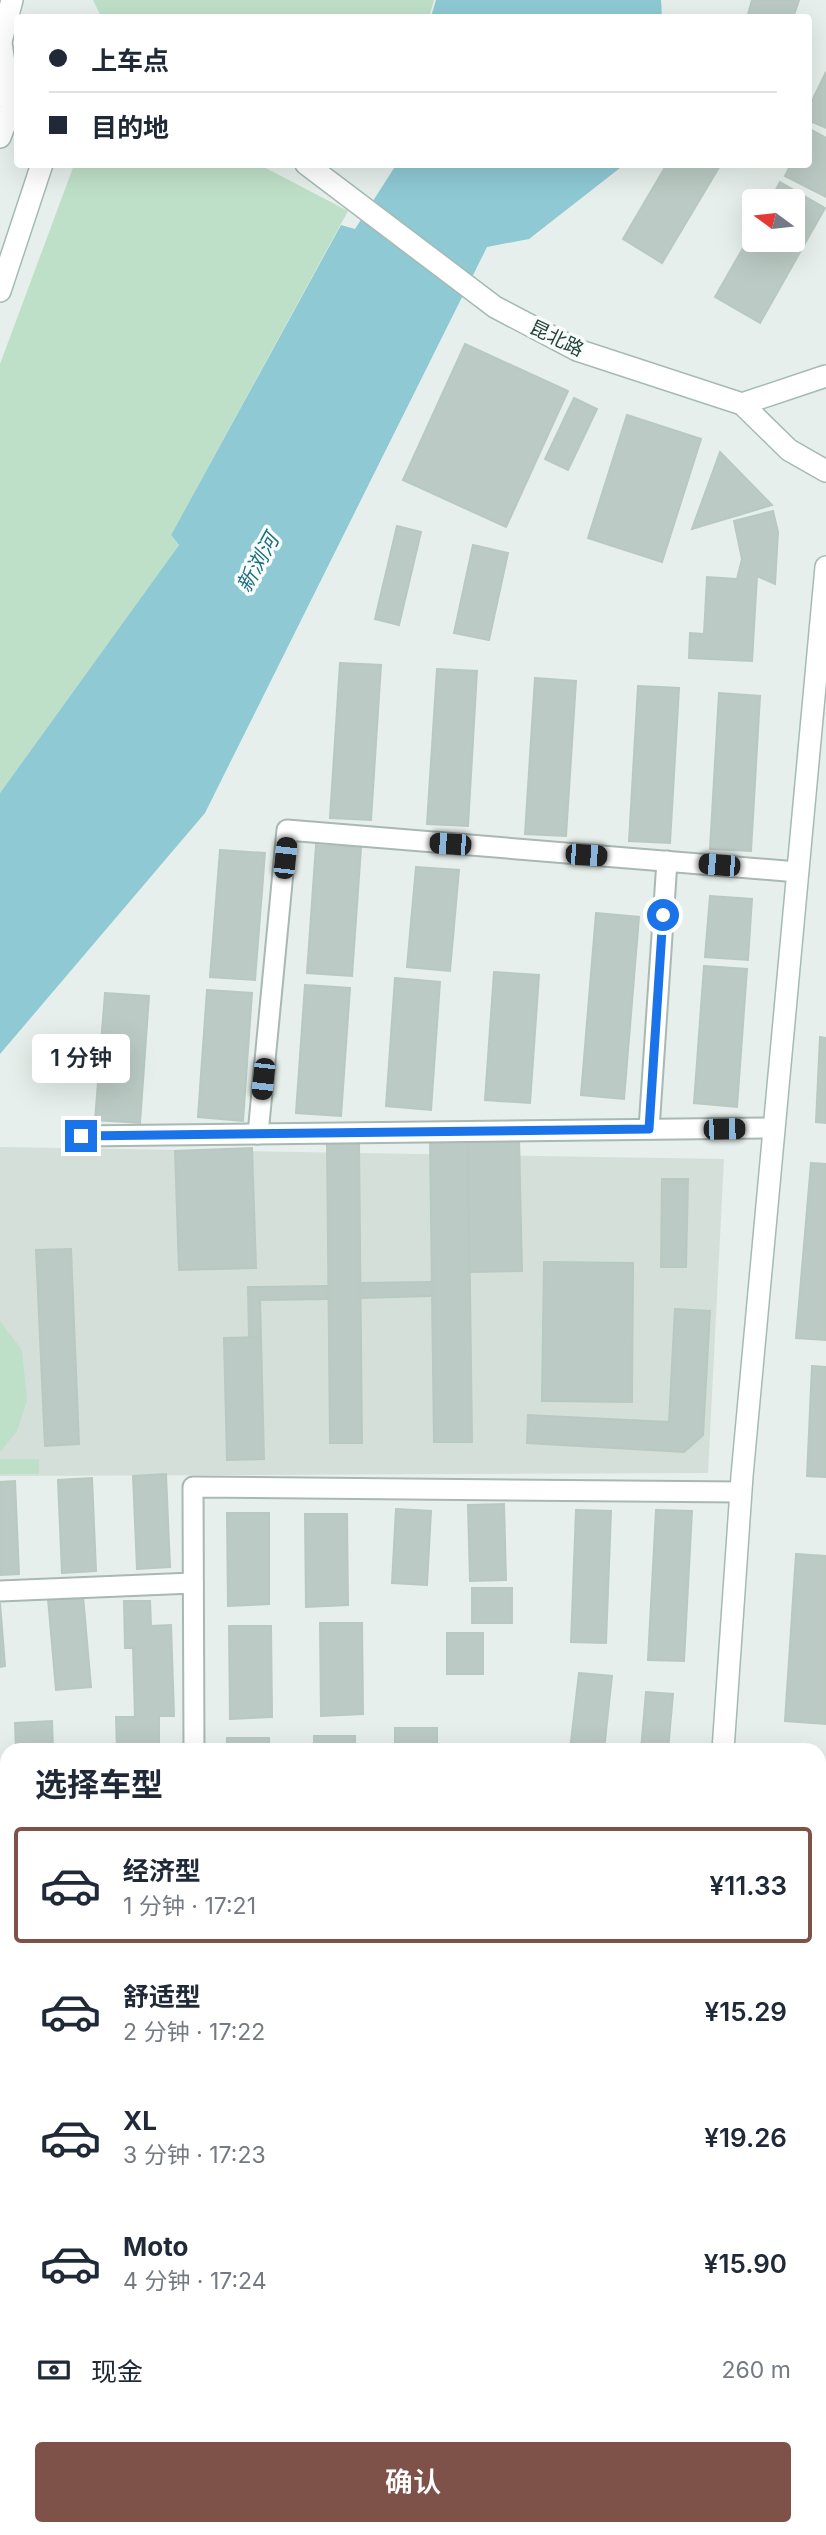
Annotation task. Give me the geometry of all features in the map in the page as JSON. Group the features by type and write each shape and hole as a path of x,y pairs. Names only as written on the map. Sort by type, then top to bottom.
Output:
{"street":[{"path":"0,137 11,108 0,44 12,0"},
{"path":"0,291 41,168"},
{"name":"昆北路","path":"312,168 495,307 577,350 742,404 789,450 826,471"},
{"path":"742,404 826,376"},
{"path":"723,1743 740,1492 826,567"},
{"path":"258,1134 287,830 798,872"},
{"path":"649,1129 667,861"},
{"path":"81,1136 774,1128"},
{"path":"194,1743 192,1487 740,1492"},
{"path":"0,1591 193,1583"}],"shaded area":[{"path":"0,1147 724,1159 708,1473 0,1476"}],"green space":[{"path":"93,0 434,0 430,14 100,14"},
{"path":"73,168 266,168 348,211 171,535 179,545 0,793 0,364"},
{"path":"0,1321 22,1350 27,1400 17,1431 0,1452"},
{"path":"0,1459 39,1459 39,1474 0,1474"}],"water":[{"path":"436,0 661,0 662,14 432,14"},
{"name":"新浏河","path":"394,168 620,168 529,239 487,247 205,813 0,1054 0,793 179,545 171,535 341,225 355,229"}],"building":[{"path":"752,0 799,0 794,14 748,14"},
{"path":"826,72 826,128 812,122 812,101"},
{"path":"812,130 826,138 826,197 785,176 789,168 812,168"},
{"path":"665,168 719,168 662,263 623,239"},
{"path":"780,182 792,189 776,189"},
{"path":"805,196 825,208 805,243"},
{"path":"742,250 800,252 760,323 715,297"},
{"path":"465,344 568,391 506,527 403,480"},
{"path":"574,398 597,409 568,470 545,459"},
{"path":"627,415 701,439 662,562 588,538"},
{"path":"720,452 772,505 692,529"},
{"path":"773,511 778,532 775,584 757,576 752,661 689,658 690,633 704,634 707,577 737,579 742,559 734,521"},
{"path":"397,526 421,532 399,625 375,619"},
{"path":"473,545 508,553 489,640 454,633"},
{"path":"340,663 381,665 371,820 330,818"},
{"path":"437,669 477,671 468,826 427,824"},
{"path":"535,678 576,681 566,836 525,834"},
{"path":"638,686 679,688 670,843 629,841"},
{"path":"719,693 760,696 751,851 710,849"},
{"path":"316,845 361,848 352,976 307,973"},
{"path":"220,850 265,853 255,980 210,977"},
{"path":"416,867 459,870 450,971 407,967"},
{"path":"710,896 752,899 748,960 705,957"},
{"path":"596,913 639,917 624,1099 581,1095"},
{"path":"704,966 747,969 737,1107 694,1103"},
{"path":"494,972 539,975 530,1103 485,1100"},
{"path":"395,978 440,982 431,1110 386,1106"},
{"path":"305,985 350,988 341,1116 296,1113"},
{"path":"207,990 252,993 243,1121 198,1117"},
{"path":"105,993 149,996 140,1123 95,1120"},
{"path":"820,1037 826,1038 826,1123 816,1122"},
{"path":"468,1137 472,1442 434,1442 430,1138"},
{"path":"468,1137 519,1138 522,1271 469,1272"},
{"path":"327,1144 359,1144 362,1443 330,1443"},
{"path":"252,1148 256,1268 179,1270 175,1151"},
{"path":"811,1163 826,1164 826,1340 796,1338"},
{"path":"662,1179 688,1179 686,1267 661,1267"},
{"path":"71,1249 79,1444 45,1446 36,1250"},
{"path":"544,1262 633,1263 632,1402 542,1401"},
{"path":"432,1282 432,1296 360,1298 360,1283"},
{"path":"328,1286 327,1299 260,1300 261,1337 249,1338 248,1287"},
{"path":"675,1309 710,1311 703,1435 684,1452 527,1443 528,1415 669,1422"},
{"path":"261,1337 264,1459 227,1460 224,1338"},
{"path":"812,1366 826,1367 826,1477 807,1476"},
{"path":"166,1474 170,1567 137,1569 133,1476"},
{"path":"92,1478 96,1571 62,1573 58,1480"},
{"path":"15,1481 19,1574 0,1575 0,1482"},
{"path":"504,1504 506,1580 470,1581 468,1505"},
{"path":"396,1509 431,1511 427,1585 392,1583"},
{"path":"576,1510 611,1511 606,1643 571,1642"},
{"path":"656,1510 692,1511 684,1661 648,1660"},
{"path":"227,1513 269,1513 269,1604 228,1606"},
{"path":"305,1514 347,1514 348,1605 306,1607"},
{"path":"796,1554 826,1556 826,1724 785,1721"},
{"path":"472,1588 512,1588 512,1623 472,1623"},
{"path":"83,1596 91,1687 56,1690 48,1599"},
{"path":"124,1601 150,1601 151,1626 171,1625 174,1716 159,1716 159,1743 117,1743 116,1717 135,1717 133,1648 125,1648"},
{"path":"0,1603 5,1666 0,1667"},
{"path":"320,1623 362,1623 363,1714 321,1716"},
{"path":"229,1626 271,1626 272,1717 230,1719"},
{"path":"447,1633 483,1633 483,1674 447,1674"},
{"path":"579,1673 612,1676 605,1743 571,1743"},
{"path":"646,1692 673,1694 669,1743 642,1743"},
{"path":"52,1721 53,1743 16,1743 15,1723"},
{"path":"395,1728 437,1728 437,1743 395,1743"},
{"path":"314,1736 355,1736 355,1743 314,1743"},
{"path":"227,1738 269,1738 269,1743 227,1743"}],"route":[{"path":"81,1136 649,1129 663,915"}]}
